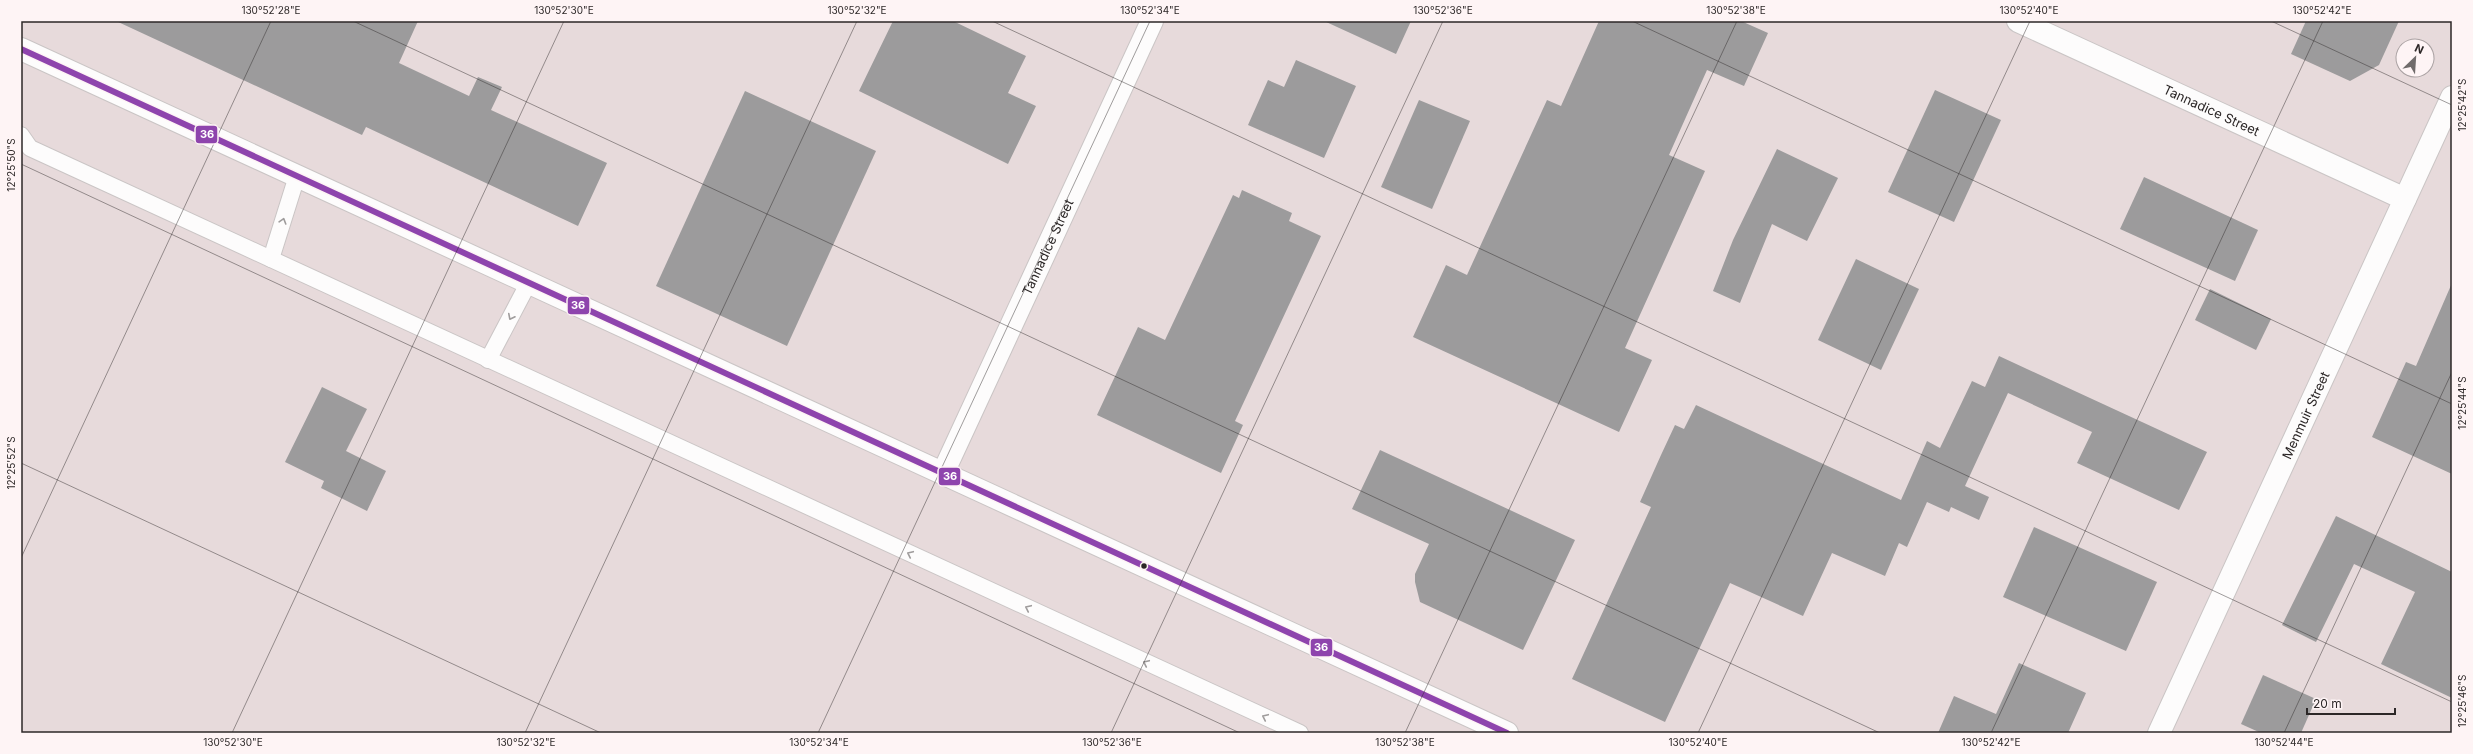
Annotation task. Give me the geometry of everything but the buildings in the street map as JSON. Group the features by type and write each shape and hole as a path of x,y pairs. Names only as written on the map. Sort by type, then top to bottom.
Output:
{"street":[{"name":"Tannadice Street","path":"943,473 1152,21"},
{"name":"Tannadice Street","path":"2018,21 2405,199"},
{"path":"21,49 1507,733"},
{"name":"Menmuir Street","path":"2160,733 2452,97"}],"lane":[{"path":"21,135 30,148 1300,733"},
{"path":"271,259 297,176"},
{"path":"488,360 528,282"}],"shaded area":[{"path":"21,21 2452,21 2452,733 21,733"}],"transit line":[{"name":"36","path":"21,49 1507,733"}]}
